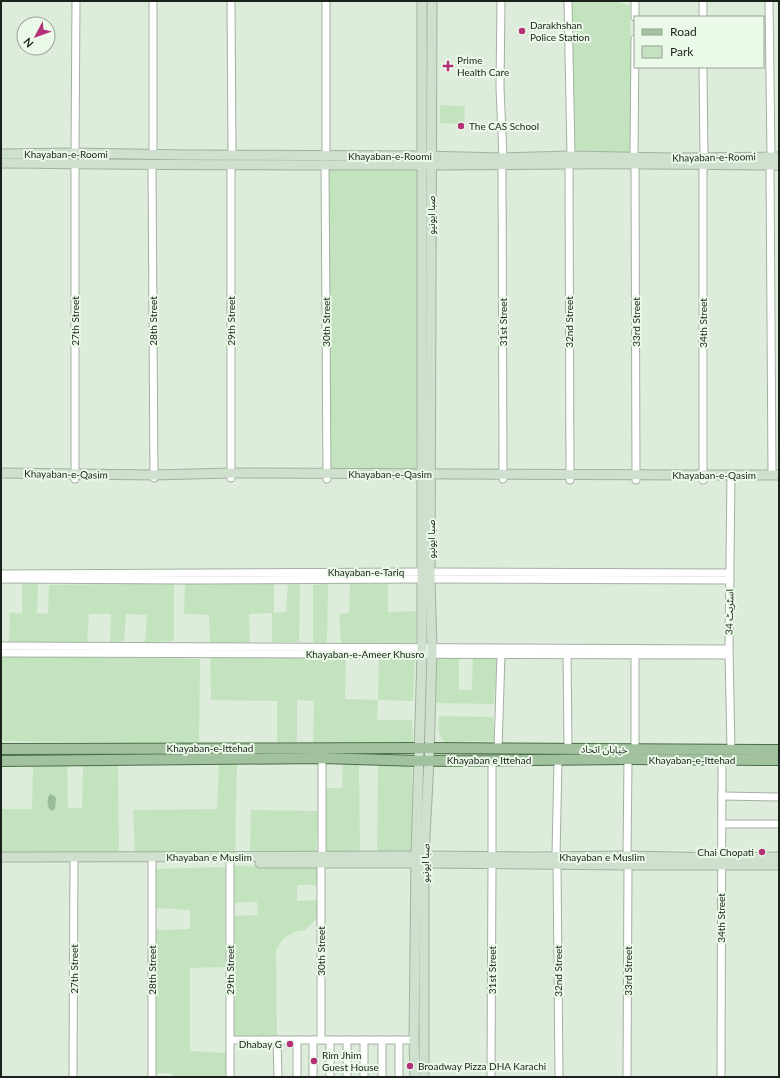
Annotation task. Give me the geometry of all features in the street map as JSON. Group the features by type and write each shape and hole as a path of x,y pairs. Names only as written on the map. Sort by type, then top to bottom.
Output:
{"main road":[{"name":"خیابان اتحاد","path":"424,748 779,750"},
{"name":"Khayaban-e-Ittehad","path":"1,749 424,748"},
{"name":"Khayaban-e-Ittehad","path":"1,761 322,758 424,761"},
{"name":"Khayaban-e-Ittehad","path":"558,760 779,760"},
{"name":"Khayaban e Ittehad","path":"424,761 558,760"}],"street":[{"path":"75,153 76,1"},
{"name":"28th Street","path":"153,1 154,477"},
{"name":"29th Street","path":"231,1 231,476"},
{"name":"30th Street","path":"326,1 325,160 327,476"},
{"name":"صبا ایونیو","path":"422,1 422,156 427,165"},
{"name":"صبا ایونیو","path":"415,1077 414,1040 427,651 427,165 432,156 432,1"},
{"name":"31st Street","path":"501,1 500,88 502,161 503,477"},
{"name":"32nd Street","path":"568,1 570,160 570,477"},
{"path":"635,1 635,16"},
{"path":"703,1 703,16"},
{"path":"769,1 775,161 777,476"},
{"name":"33rd Street","path":"635,68 636,477"},
{"name":"34th Street","path":"703,68 703,478"},
{"name":"Khayaban-e-Roomi","path":"1,154 75,153 153,159"},
{"name":"Khayaban-e-Roomi","path":"1,163 75,164 153,159 325,160 422,156 502,161"},
{"name":"Khayaban-e-Roomi","path":"325,160 427,165 502,161 570,160 703,162 775,161"},
{"name":"27th Street","path":"75,164 75,476"},
{"name":"Khayaban-e-Qasim","path":"1,473 154,477 426,476 731,478 777,476"},
{"name":"Khayaban-e-Qasim","path":"1,478 75,476"},
{"name":"اسٹریٹ 34","path":"731,478 729,652 731,750"},
{"name":"Khayaban-e-Tariq","path":"1,574 191,577"},
{"name":"Khayaban-e-Tariq","path":"1,579 426,576 730,576"},
{"name":"Khayaban-e-Ameer Khusro","path":"1,646 228,651"},
{"name":"Khayaban-e-Ameer Khusro","path":"1,653 228,651 729,652"},
{"name":"Khayaban-e-Ameer Khusro","path":"427,651 501,654 567,654 606,651"},
{"path":"635,651 635,749"},
{"path":"498,748 501,654"},
{"path":"567,654 568,748"},
{"name":"30th Street","path":"321,1040 322,758"},
{"name":"33rd Street","path":"627,1077 628,759"},
{"name":"31st Street","path":"491,1077 492,760"},
{"name":"32nd Street","path":"558,760 557,861 559,1077"},
{"name":"34th Street","path":"721,1077 722,760"},
{"path":"722,796 779,797"},
{"path":"722,824 779,824"},
{"name":"Khayaban e Muslim","path":"1,857 124,860 420,859 671,861 779,865"},
{"name":"Khayaban e Muslim","path":"721,862 779,857"},
{"name":"Khayaban e Muslim","path":"1,863 41,859 74,862 124,860 152,863 183,860 230,862 270,860"},
{"name":"صبا ایونیو","path":"420,859 424,1077"},
{"name":"27th Street","path":"74,862 74,1077"},
{"name":"29th Street","path":"230,862 230,1077"},
{"name":"28th Street","path":"152,863 152,1077"},
{"path":"230,1040 414,1040"},
{"path":"277,1040 278,1077"},
{"path":"296,1040 297,1077"},
{"path":"313,1040 313,1077"},
{"path":"330,1040 330,1077"},
{"path":"347,1040 347,1077"},
{"path":"364,1040 364,1077"},
{"path":"382,1040 382,1077"},
{"path":"399,1040 399,1077"}],"green space":[{"path":"612,1 630,5 632,152 613,154 574,153 571,2"},
{"path":"440,105 465,106 464,124 440,123"},
{"path":"328,167 419,168 416,471 329,472"},
{"path":"22,583 38,584 37,613 48,614 49,585 174,583 174,641 145,642 147,615 126,614 124,641 110,642 111,614 89,614 87,642 9,642 10,612 22,614"},
{"path":"185,584 274,584 274,613 286,612 288,584 300,584 299,642 272,642 272,613 249,614 250,642 210,643 209,615 184,614"},
{"path":"328,584 327,644 313,643 313,585"},
{"path":"350,584 388,584 388,612 416,611 416,643 341,643 339,614 349,613"},
{"path":"210,656 346,657 345,699 378,700 377,720 412,720 412,743 313,742 314,701 297,700 297,742 277,742 277,701 211,700"},
{"path":"379,656 415,658 413,701 378,700"},
{"path":"1,657 200,659 199,744 4,741 1,738"},
{"path":"434,657 459,657 459,690 472,690 473,658 497,658 494,704 432,703"},
{"path":"439,716 493,717 495,741 446,742 439,734"},
{"path":"343,762 359,764 360,853 326,854 326,788 342,788"},
{"path":"67,763 68,808 82,808 83,764 118,763 119,853 1,853 1,809 32,809 33,764"},
{"path":"237,763 235,855 135,853 133,810 217,809 219,764"},
{"path":"378,764 405,765 412,768 413,847 409,853 377,853"},
{"path":"251,810 318,811 316,853 250,854"},
{"path":"233,866 319,867 320,885 297,885 297,901 318,900 319,917 305,930 294,932 283,939 276,950 277,1036 232,1038 233,916 258,915 257,902 233,903"},
{"path":"225,867 225,967 190,968 190,1051 226,1053 227,1077 172,1077 172,1073 155,1073 156,930 190,929 190,910 156,908 155,869"}],"shaded area":[{"path":"50,794 56,798 55,808 53,811 49,809 48,805"}],"place":[{"name":"Darakhshan Police Station","path":"522,31"},
{"name":"Prime Health Care","path":"448,66"},
{"name":"The CAS School","path":"461,126"},
{"name":"Chai Chopati","path":"762,852"},
{"name":"Dhabay G","path":"290,1044"},
{"name":"Rim Jhim Guest House","path":"314,1061"},
{"name":"Broadway Pizza DHA Karachi","path":"410,1066"}]}
